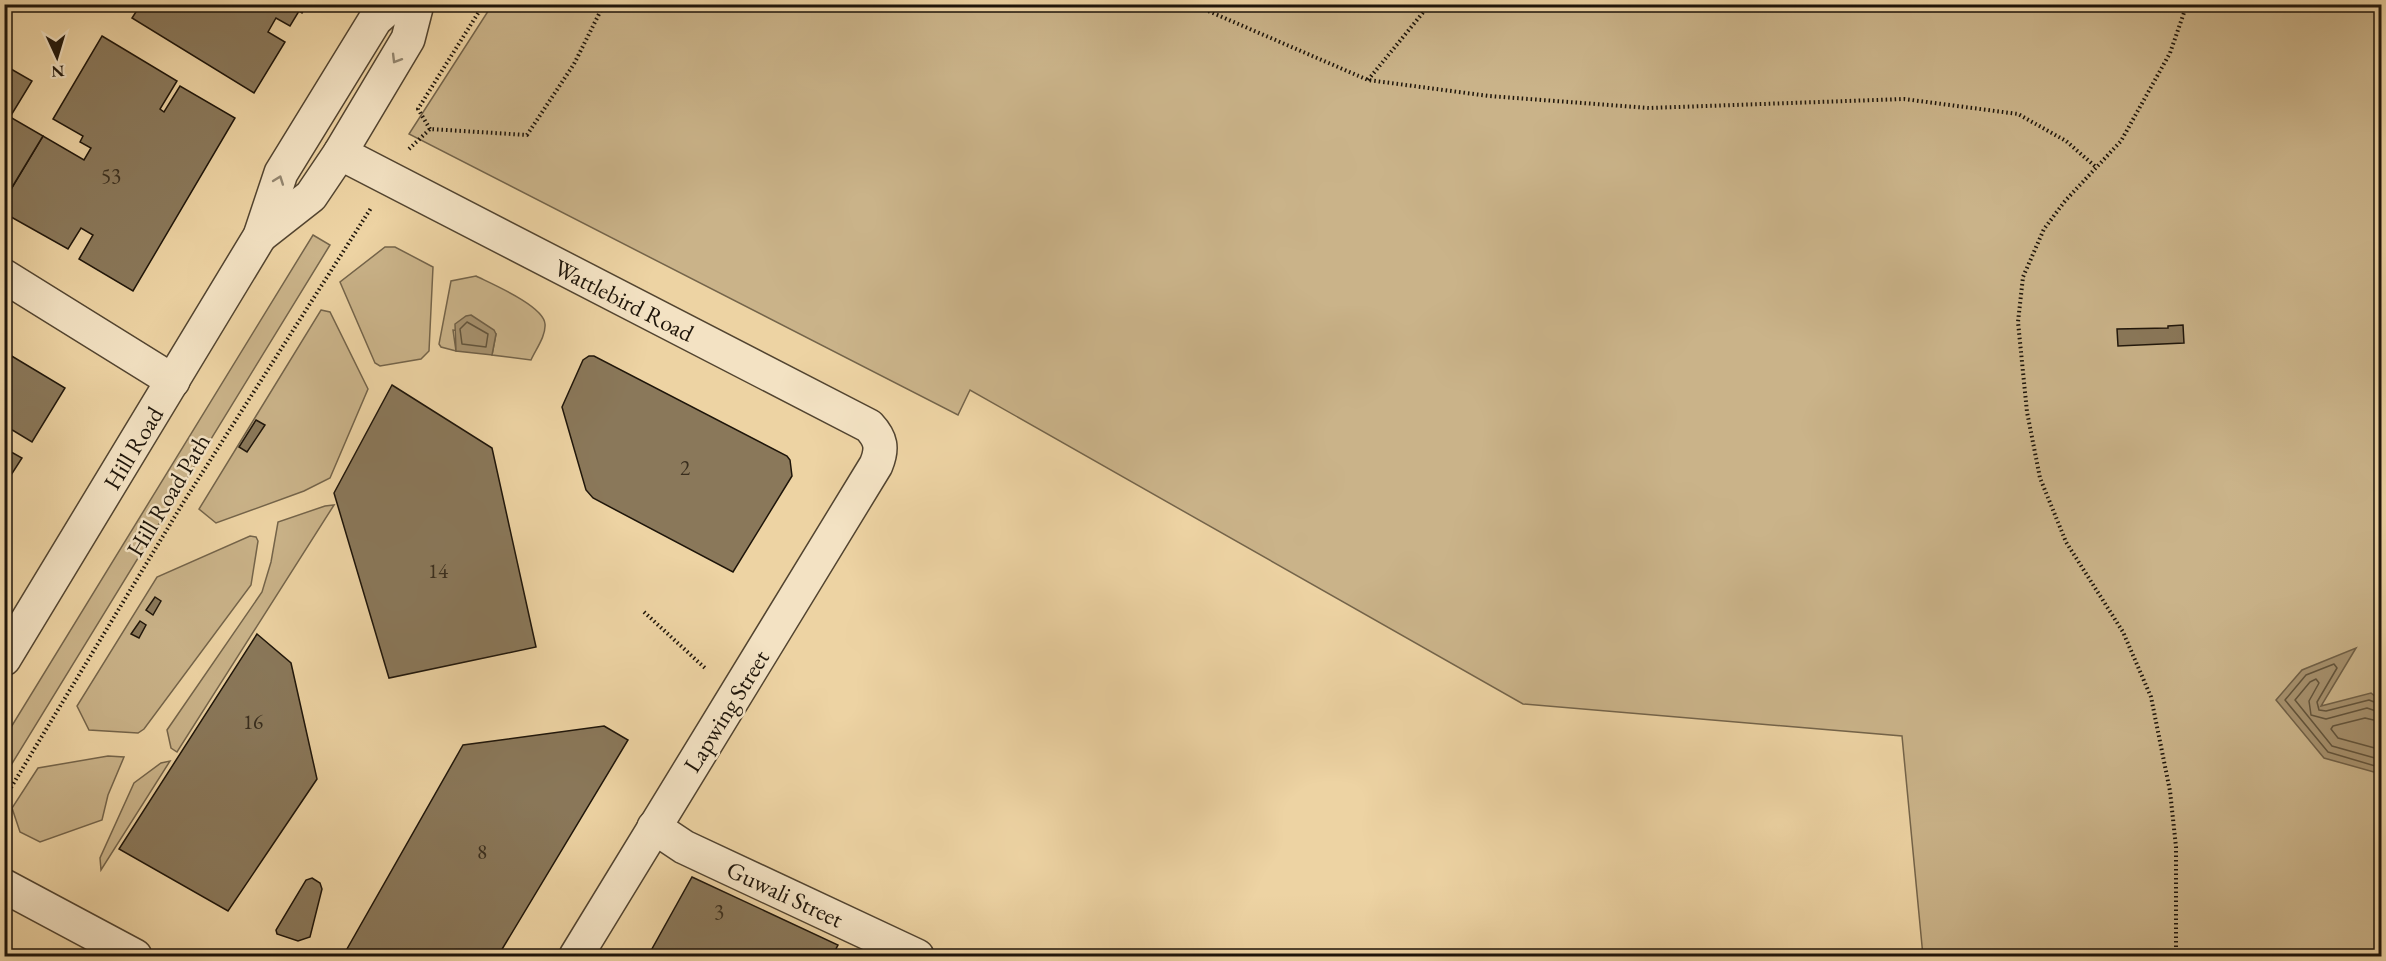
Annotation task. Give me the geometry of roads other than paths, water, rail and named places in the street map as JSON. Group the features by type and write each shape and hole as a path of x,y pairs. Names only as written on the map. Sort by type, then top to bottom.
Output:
{"street":[{"name":"Hill Road","path":"4,659 260,236 281,173 375,20 393,4"},
{"name":"Hill Road","path":"260,236 311,196 340,153 408,39 417,4"},
{"name":"Wattlebird Road","path":"340,153 869,426 880,443 881,453 876,465"},
{"path":"4,276 173,381"},
{"name":"Lapwing Street","path":"576,957 876,465"},
{"name":"Guwali Street","path":"654,827 684,847 917,957"},
{"path":"4,886 135,957"}],"water":[{"path":"471,315 494,330 496,334 492,355 456,351 455,324"},
{"path":"2356,648 2321,706 2371,693 2381,701 2381,774 2324,758 2276,700 2302,670"}]}
